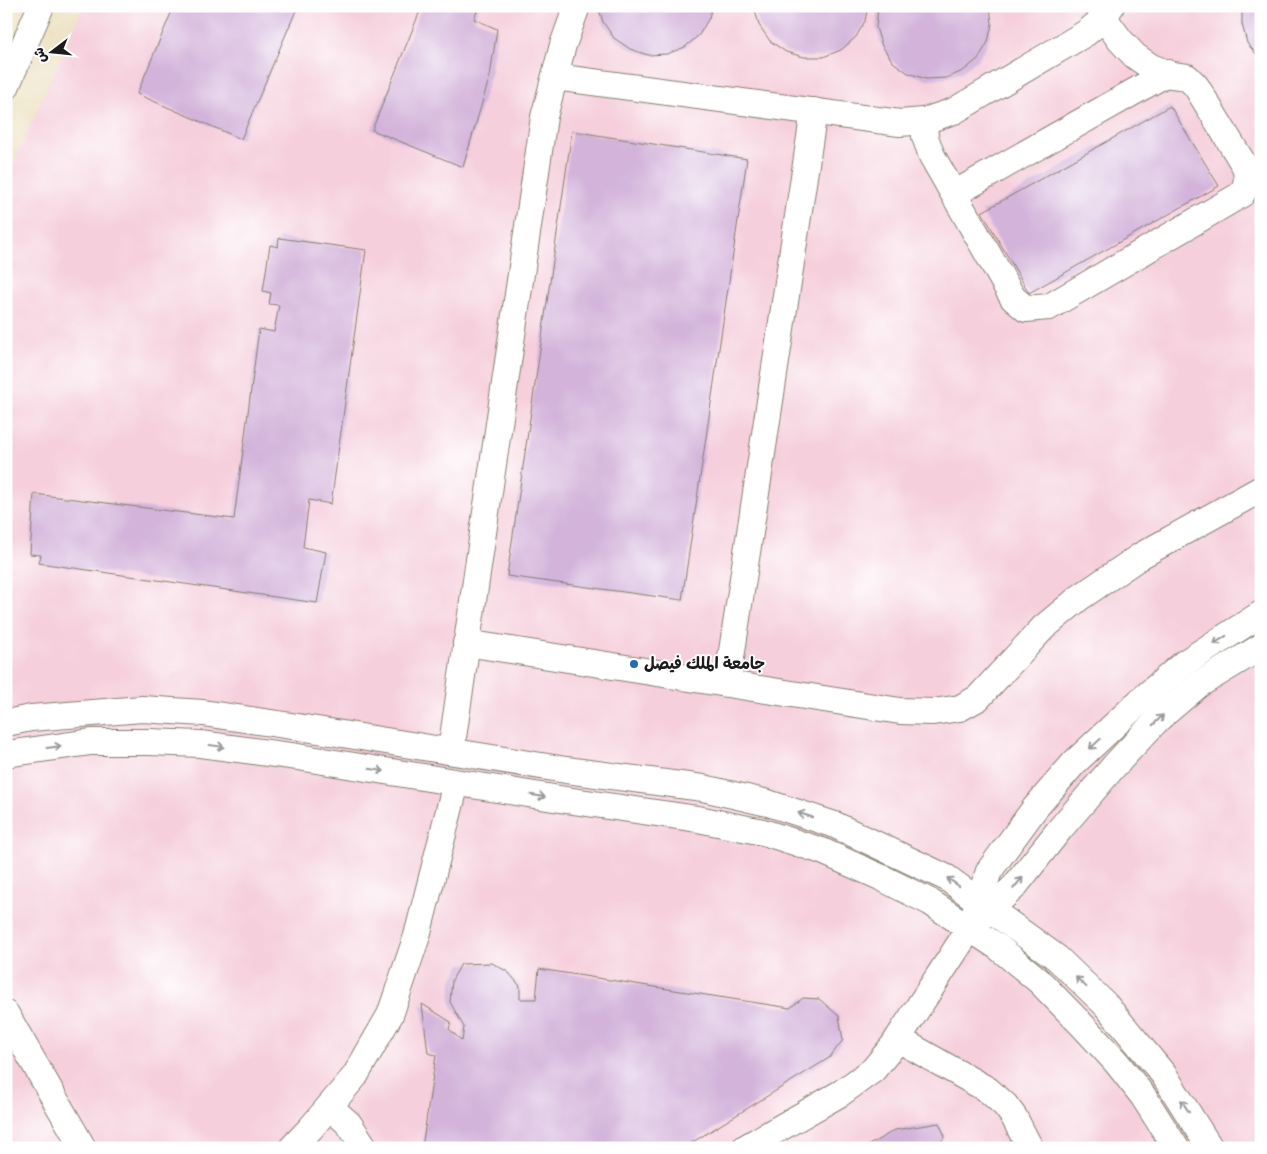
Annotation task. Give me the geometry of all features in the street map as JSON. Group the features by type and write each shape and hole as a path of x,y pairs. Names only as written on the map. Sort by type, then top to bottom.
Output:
{"street":[{"path":"6,87 40,6"},
{"path":"451,751 544,117 563,45 577,6"},
{"path":"555,77 900,123 924,120 954,111 1086,34 1108,12 1120,40 1135,56 1151,67 1187,77 1196,86 1246,168 1247,182 1242,194 1049,307 1026,309 1013,298 932,156 925,137 924,120"},
{"path":"954,194 1167,73"},
{"path":"727,684 814,111"},
{"path":"466,643 900,711 933,712 960,708 978,698 1043,628 1079,598 1142,555 1261,489"},
{"path":"985,905 989,871 1035,808 1074,764 1140,701 1183,664 1261,614"},
{"path":"745,1148 841,1093 874,1070 898,1039 985,905 1014,887 1115,765 1158,719 1198,685 1261,647"},
{"path":"6,723 31,718 142,710 195,713 304,728 566,770 703,788 768,803 835,825 947,878 1057,958 1105,1004 1164,1075 1210,1148"},
{"path":"6,754 91,742 200,744 298,757 698,819 763,832 822,851 930,902 998,947 1038,981 1083,1026 1143,1096 1176,1148"},
{"path":"292,1148 330,1107 355,1076 390,1016 418,936 456,783"},
{"path":"6,1014 82,1148"},
{"path":"898,1039 988,1090 1005,1105 1014,1117 1030,1148"},
{"path":"330,1107 350,1124 365,1148"}],"shaded area":[{"name":"جامعة الملك فيصل","path":"83,6 1261,6 1261,1148 6,1148 6,180"}],"building":[{"path":"174,6 298,6 241,139 137,94"},
{"path":"422,6 479,6 474,19 497,29 490,76 463,167 372,130"},
{"path":"598,6 712,6 709,18 699,35 685,47 667,54 648,55 630,49 614,38 603,22"},
{"path":"754,6 868,6 865,21 856,37 841,50 823,57 804,57 786,52 770,41 759,25"},
{"path":"878,6 990,6 992,24 988,42 978,59 963,71 946,78 926,79 908,73 893,62 882,46 876,28"},
{"path":"1242,6 1261,6 1261,60 1247,43 1242,24"},
{"path":"1170,106 1219,186 1029,293 982,212"},
{"path":"572,131 747,159 682,600 507,576"},
{"path":"279,238 366,250 331,504 309,500 303,547 326,552 317,603 39,563 41,555 30,554 34,494 234,519 259,329 274,332 279,305 269,304 271,293 263,291 270,245 278,247"},
{"path":"492,963 508,972 520,986 520,999 536,999 539,969 790,1008 803,998 819,999 839,1016 843,1040 829,1058 683,1148 422,1148 436,1055 428,1053 422,1004 451,1022 449,1029 462,1041 464,1027 450,1002 452,980 461,964"},
{"path":"939,1123 945,1136 939,1145 946,1148 864,1148 895,1130"}],"place":[{"name":"جامعة الملك فيصل","path":"634,664"}]}
